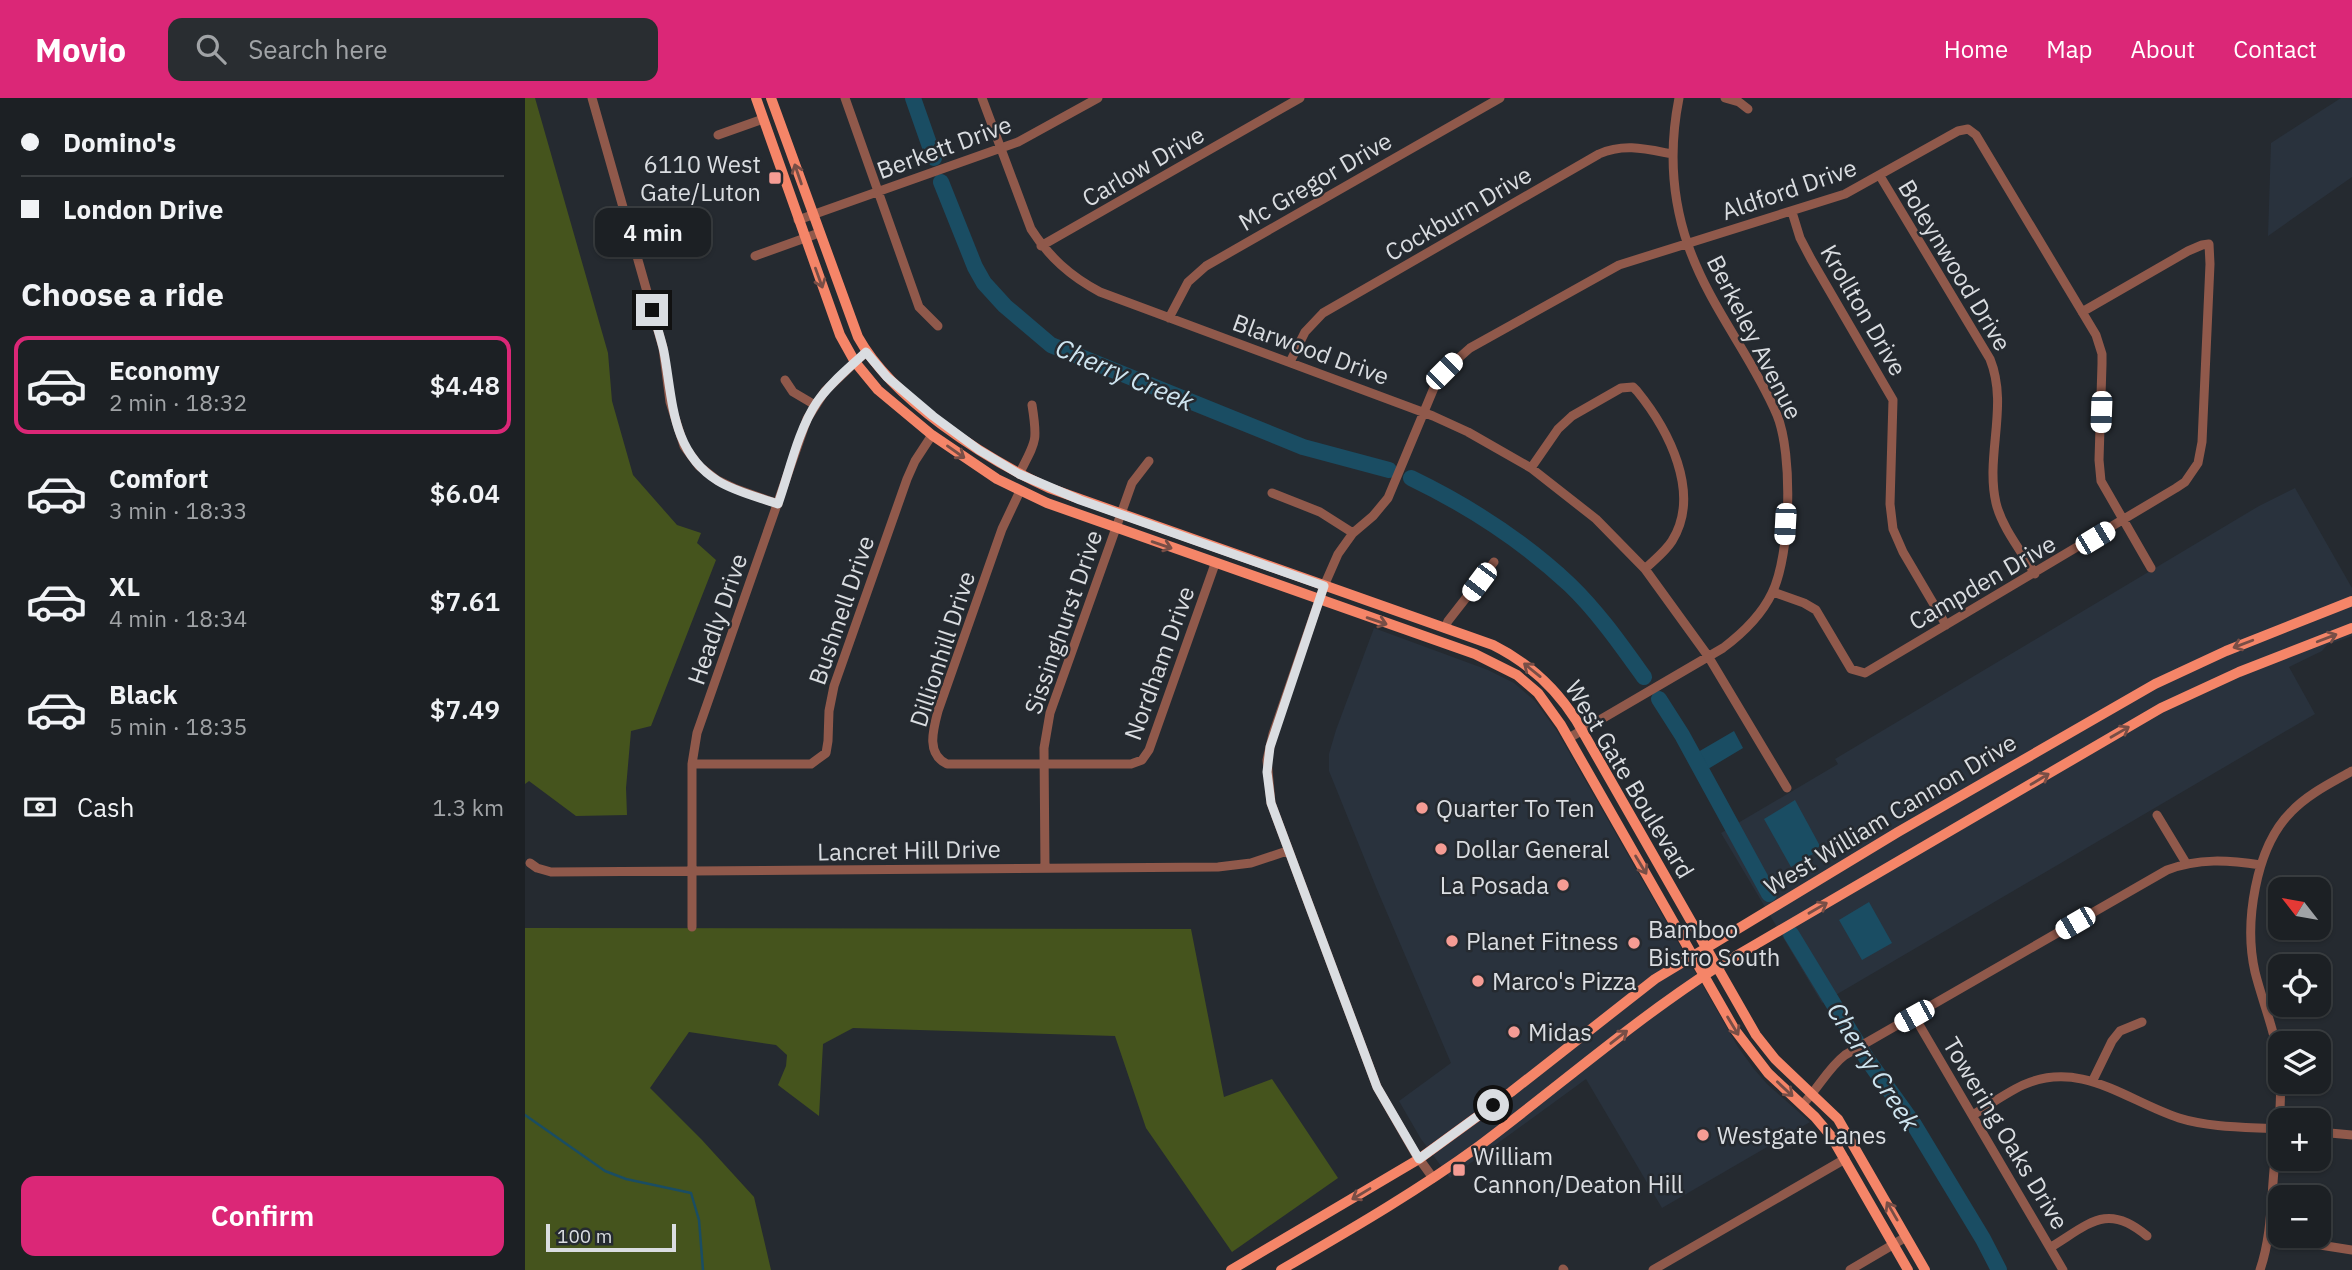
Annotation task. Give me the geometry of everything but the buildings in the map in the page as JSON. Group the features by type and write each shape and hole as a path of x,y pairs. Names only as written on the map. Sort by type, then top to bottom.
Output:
{"main road":[{"name":"West Gate Boulevard","path":"756,98 840,335 855,362 878,390 932,435 973,465 1020,491 1115,529 1496,663 1517,675 1538,693 1569,738 1735,1030 1755,1058 1824,1126 1908,1270"},
{"name":"West Gate Boulevard","path":"771,98 852,324 866,352 887,377 943,424 979,450 1049,488 1493,645 1528,666 1550,685 1564,701 1582,730 1761,1042 1775,1059 1838,1119 1926,1270"},
{"name":"West William Cannon Drive","path":"1231,1270 1419,1159 1475,1119 1655,979 1706,947 2155,684 2197,663 2352,601"},
{"name":"West William Cannon Drive","path":"1281,1270 1373,1217 1433,1178 1662,1003 1717,967 2161,708 2352,628"},
{"path":"2049,745 2061,766"},
{"path":"1617,825 1631,815"},
{"path":"1572,1043 1589,1061"}],"street":[{"path":"592,98 663,348 670,402 684,446 699,466 717,480 778,504"},
{"path":"845,98 919,307 937,326"},
{"name":"Blarwood Drive","path":"982,98 1027,220 1041,246 1055,261 1084,283 1100,292 1423,412 1468,432 1531,468 1596,519 1645,569 1708,656 1787,788"},
{"name":"Berkett Drive","path":"798,220 1000,149 1038,132 1098,98"},
{"name":"Carlow Drive","path":"1041,246 1300,98"},
{"name":"Mc Gregor Drive","path":"1169,318 1188,282 1206,266 1500,98"},
{"name":"Berkeley Avenue","path":"1569,738 1723,648 1748,628 1773,592 1782,560 1787,480 1782,427 1769,398 1710,297 1688,243 1676,194 1672,154 1679,98"},
{"path":"1725,98 1739,102 1748,109"},
{"path":"718,135 763,119"},
{"name":"Aldford Drive","path":"1433,1178 1377,1087 1271,803 1268,760 1273,734 1324,586 1338,554 1353,533 1373,516 1388,498 1430,393 1444,371 1470,348 1619,265 1845,194 1963,128 1972,131 2096,335 2102,355 2099,471 2106,492 2151,568"},
{"name":"Cockburn Drive","path":"1290,362 1305,332 1323,313 1599,154 1632,147 1672,154"},
{"name":"Boleynwood Drive","path":"1880,176 1995,370 1999,396 1993,484 1997,505 2035,574"},
{"name":"Krollton Drive","path":"1792,212 1805,248 1893,400 1890,504 1893,529 1903,552 1946,625"},
{"path":"755,256 819,233"},
{"name":"Campden Drive","path":"1773,592 1804,603 1816,611 1851,669 1861,673 2035,574 2185,482 2198,463 2203,430 2209,244 2188,251 2082,312"},
{"name":"Headly Drive","path":"692,927 692,764 698,733 807,419 825,390 866,352"},
{"path":"785,380 793,392 815,405"},
{"path":"1531,468 1557,429 1573,416 1621,388 1633,387 1666,437 1680,468 1682,480 1682,512 1675,535 1671,544 1645,569"},
{"path":"1019,474 1037,434 1032,405"},
{"name":"Bushnell Drive","path":"692,764 811,764 826,753 834,686 907,479 932,435"},
{"name":"Sissinghurst Drive","path":"1045,869 1045,737 1051,713 1132,483 1149,461"},
{"name":"Dillionhill Drive","path":"1020,491 1002,529 943,695 935,722 933,747 942,762 953,765 1044,764"},
{"path":"1272,493 1319,512 1353,533"},
{"path":"1445,628 1494,562"},
{"name":"Nordham Drive","path":"1044,764 1131,764 1146,756 1216,564"},
{"path":"2280,1108 2278,1053 2252,953 2252,918 2261,865 2268,845 2289,813 2314,793 2352,771"},
{"path":"2157,815 2186,863"},
{"name":"Lancret Hill Drive","path":"530,863 551,872 1238,866 1287,851"},
{"path":"1802,1105 1839,1059 2167,870 2186,863 2224,860 2261,865"},
{"name":"Towering Oaks Drive","path":"1914,1016 2063,1270"},
{"path":"2094,1080 2112,1041 2120,1031 2142,1022"},
{"path":"1973,1115 2023,1085 2039,1079 2071,1076 2094,1080 2187,1120 2268,1128"},
{"path":"2331,1133 2352,1135"},
{"path":"1653,1270 1845,1159"},
{"path":"2051,1247 2092,1223 2112,1217 2124,1220 2147,1236"},
{"path":"1850,1270 1906,1237"},
{"path":"2260,1270 2268,1241"},
{"path":"2331,1247 2352,1250"}],"shaded area":[{"path":"2341,98 2352,98 2352,177 2268,236 2271,143"},
{"path":"2295,488 2352,588 2352,636 2327,645 2322,651 2289,667 2315,714 1822,1003 1721,833 1838,764 1835,759 2259,506"},
{"path":"1374,628 1488,670 1514,683 1535,701 1557,731 1738,1047 1767,1084 1810,1122 1662,1208 1586,1079 1450,1178 1421,1139 1399,1101 1451,1063 1329,771 1329,754 1336,730"}],"green space":[{"path":"525,98 535,98 608,353 612,401 633,475 677,525 701,533 697,543 716,560 651,726 631,731 626,788 627,815 576,816 529,781 525,784"},
{"path":"525,928 1191,929 1224,1097 1272,1079 1338,1178 1232,1252 1146,1128 1115,1036 853,1028 823,1044 819,1116 778,1085 786,1066 787,1055 776,1045 689,1032 650,1088 754,1197 771,1270 525,1270"}],"water":[{"path":"1734,731 1743,748 1708,769 1698,752"},
{"path":"1795,800 1820,846 1812,851 1813,854 1791,867 1764,819"},
{"path":"1869,902 1892,943 1862,960 1839,920"}],"waterway":[{"name":"Cherry Creek","path":"913,98 934,158"},
{"name":"Cherry Creek","path":"941,182 984,283 1005,306 1051,345 1303,447 1389,470"},
{"name":"Cherry Creek","path":"1411,478 1454,500 1495,526 1552,569 1590,606 1644,677"},
{"name":"Cherry Creek","path":"1659,699 1682,735 1769,894"},
{"name":"Cherry Creek","path":"1791,934 1867,1059 1913,1123 1999,1270"},
{"path":"525,1115 605,1171 626,1179 691,1193 699,1220 703,1270"}],"place":[{"name":"6110 West Gate/Luton","path":"775,178"},
{"name":"Quarter To Ten","path":"1422,808"},
{"name":"Dollar General","path":"1441,849"},
{"name":"La Posada","path":"1563,885"},
{"name":"Planet Fitness","path":"1452,941"},
{"name":"Bamboo Bistro South","path":"1634,943"},
{"name":"Marco's Pizza","path":"1478,981"},
{"name":"Midas","path":"1514,1032"},
{"name":"Westgate Lanes","path":"1703,1135"},
{"name":"William Cannon/Deaton Hill","path":"1459,1170"}],"route":[{"path":"652,310 663,348 670,402 684,446 708,474 736,489 778,504 807,419 815,405 825,390 866,352 887,377 933,416 979,450 1019,474 1080,500 1324,586 1273,734 1267,772 1271,803 1377,1087 1419,1159 1493,1105"}]}
